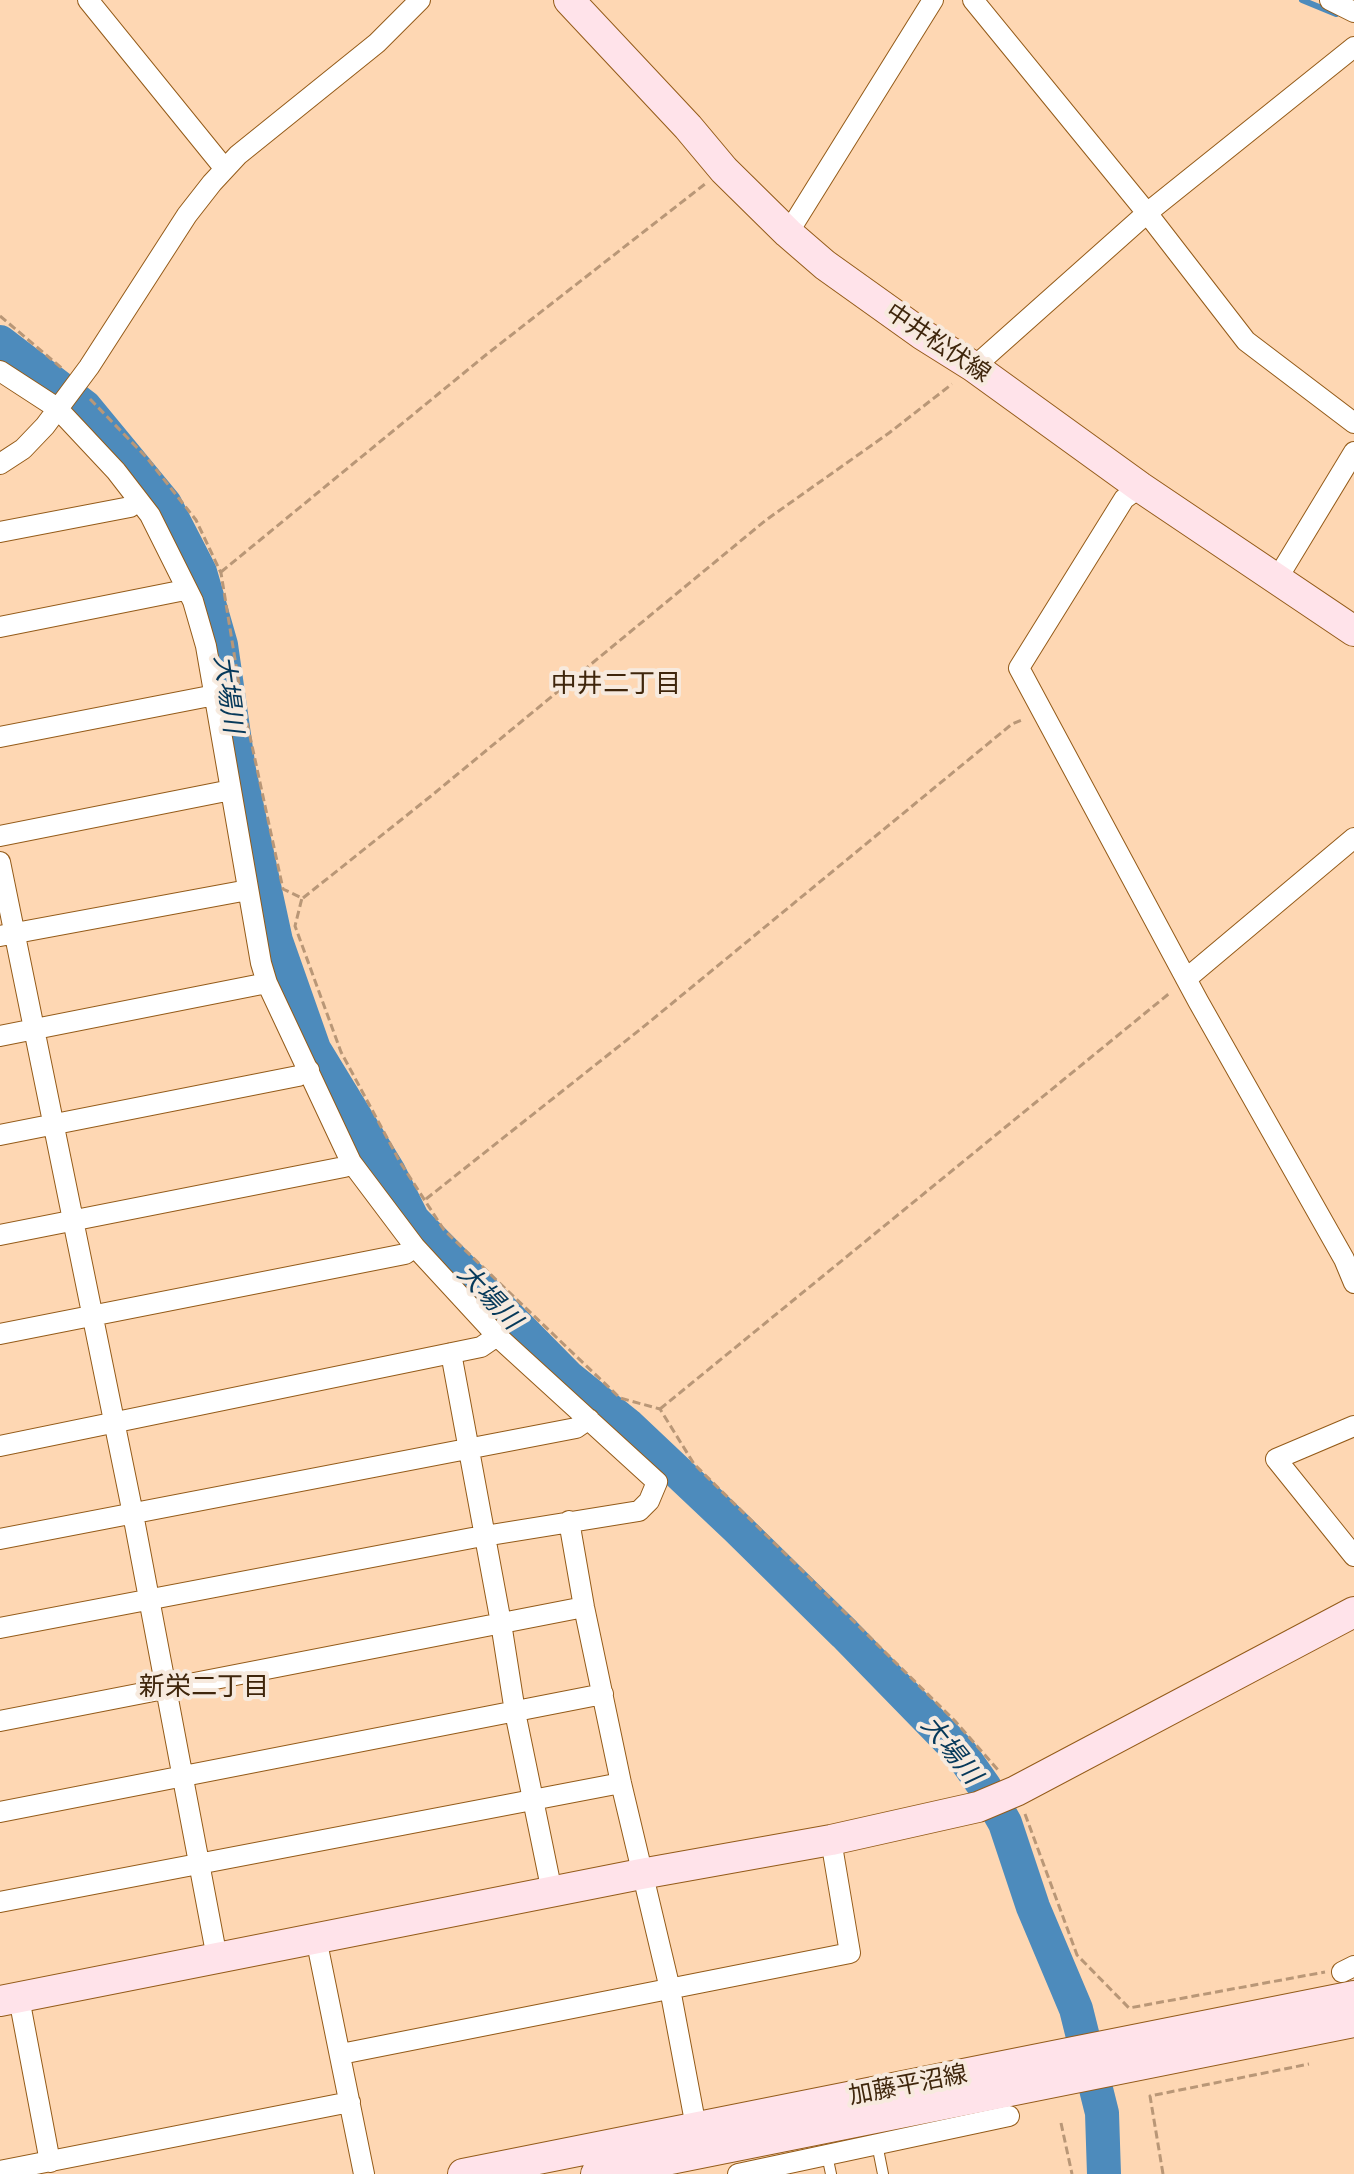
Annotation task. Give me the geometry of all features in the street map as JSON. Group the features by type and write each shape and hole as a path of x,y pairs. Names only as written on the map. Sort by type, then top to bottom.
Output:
{"main road":[{"name":"中井松伏線","path":"569,0 724,170 825,265 923,335 974,367 1140,487 1354,631"},
{"path":"9,1999 641,1874 831,1840 978,1807 1016,1791 1354,1612"},
{"name":"加藤平沼線","path":"1129,2054 1347,1976"},
{"name":"加藤平沼線","path":"607,2173 1129,2054 1354,2022"},
{"name":"加藤平沼線","path":"463,2174 696,2127 1063,2068"}],"street":[{"path":"88,0 225,169"},
{"path":"0,464 23,449 45,426 187,215 225,169 238,155 377,43 420,0"},
{"path":"788,233 933,0"},
{"path":"973,0 1147,213 1246,341 1354,423"},
{"path":"1330,0 1354,12"},
{"path":"974,367 1147,213 1354,47"},
{"path":"0,371 68,394 116,471 150,515 193,601 206,646 267,983 351,1162 415,1247 497,1336 657,1482 649,1501 639,1511 485,1535 0,1628"},
{"path":"1277,579 1354,452"},
{"path":"1140,487 1124,499 1019,668 1186,979 1344,1259 1354,1283"},
{"path":"0,532 130,507 139,501"},
{"path":"0,627 185,590"},
{"path":"0,737 215,695"},
{"path":"0,836 231,790"},
{"path":"1186,979 1354,838"},
{"path":"0,862 8,934 35,1029 133,1514 217,1958"},
{"path":"8,934 248,890"},
{"path":"0,1036 267,983"},
{"path":"0,1135 298,1076 309,1070"},
{"path":"0,1235 344,1167 351,1162"},
{"path":"0,1334 405,1254 415,1247"},
{"path":"0,1446 481,1347 497,1336"},
{"path":"451,1353 515,1712 552,1892"},
{"path":"0,1539 576,1428 589,1419"},
{"path":"1354,1426 1276,1459 1354,1556"},
{"path":"569,1521 584,1607 641,1874 670,1989 696,2127"},
{"path":"0,1721 584,1607"},
{"path":"0,1812 603,1694"},
{"path":"0,1902 621,1783"},
{"path":"341,2054 850,1953 831,1840"},
{"path":"316,1938 364,2174"},
{"path":"9,1999 50,2162"},
{"path":"0,2171 350,2102"},
{"path":"738,2174 829,2165 877,2144 1009,2116"}],"lane":[{"path":"877,2144 883,2174"}],"path":[{"path":"221,573 487,354 724,170"},
{"path":"0,316 68,394 92,401 147,458 196,520 221,573 240,690 283,889 302,898"},
{"path":"974,367 889,433 766,520 302,898 295,926 341,1052 400,1162 444,1230 620,1398 660,1409 694,1464 955,1721 1016,1791 1077,1955 1129,2008 1347,1976"},
{"path":"426,1199 642,1028 1012,724 1042,712"},
{"path":"660,1409 1186,979"},
{"path":"1163,2174 1150,2096 1309,2064"},
{"path":"1061,2123 1072,2174"}],"waterway":[{"path":"1302,0 1336,14"},
{"name":"大場川","path":"0,342 85,407 165,504 200,572 221,645 239,770 276,941 314,1049 389,1172 413,1220 568,1377 629,1426 737,1528 960,1752 1005,1823 1033,1907 1076,2009 1102,2113 1104,2174"}],"district":[{"name":"中井二丁目","path":"616,684"},
{"name":"新栄二丁目","path":"204,1687"}]}
